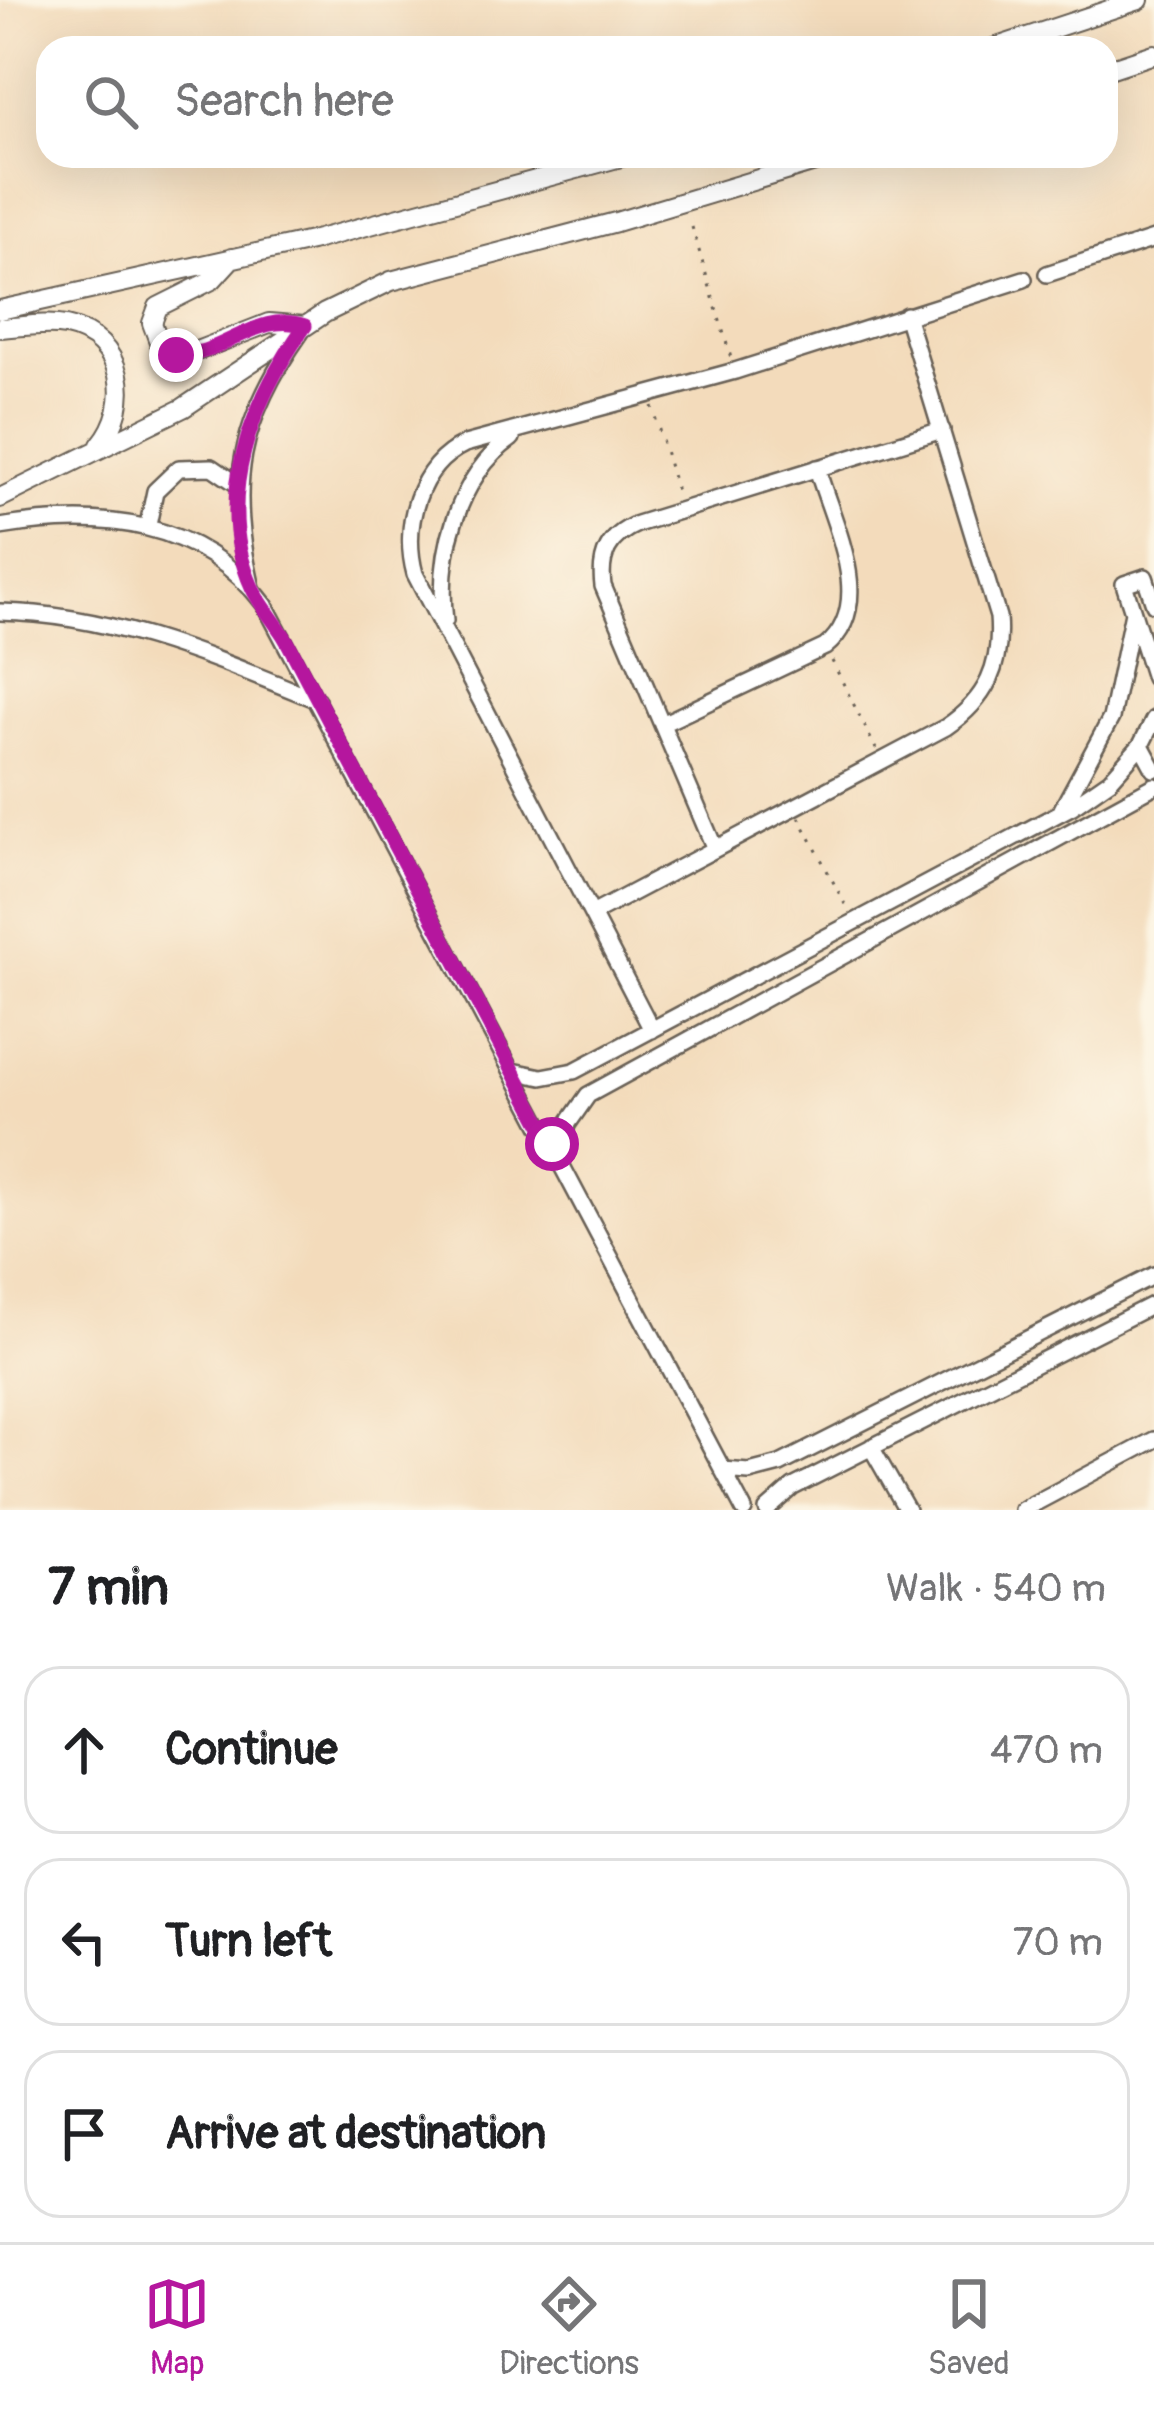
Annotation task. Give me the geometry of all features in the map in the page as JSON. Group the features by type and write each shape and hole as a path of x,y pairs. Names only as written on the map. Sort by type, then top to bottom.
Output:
{"main road":[{"path":"1030,36 1139,0"},
{"path":"1118,66 1154,54"},
{"path":"0,310 232,258 579,168"},
{"path":"0,498 183,408 368,290 415,272 616,222 795,168"},
{"path":"232,258 212,280 158,307 152,323 161,347 184,356 269,323 305,326"},
{"path":"0,328 69,326 96,340 110,355 121,384 121,404 110,433 93,453"}],"street":[{"path":"1047,274 1154,239"},
{"path":"652,1030 596,912 410,556 417,500 446,453 735,371 1024,279"},
{"path":"596,912 882,761 968,712 985,693 1000,644 998,617 906,315"},
{"path":"305,326 261,401 237,484 239,535 252,588 317,700 744,1510"},
{"path":"715,849 601,570 604,554 623,530 942,430"},
{"path":"446,627 443,572 455,515 497,448 519,433"},
{"path":"148,525 155,491 178,468 212,467 237,484"},
{"path":"662,724 825,647 844,627 852,600 817,468"},
{"path":"0,527 65,519 148,525 190,541 252,588"},
{"path":"1154,604 1145,578 1124,584 1154,678"},
{"path":"0,612 83,619 146,633 317,700"},
{"path":"1059,813 1112,718 1124,677 1133,612"},
{"path":"513,1071 542,1077 574,1071 1059,813 1110,780 1141,745 1152,717"},
{"path":"1141,745 1154,769"},
{"path":"1110,780 1128,781 1138,796"},
{"path":"560,1161 567,1125 588,1095 1154,786"},
{"path":"838,931 849,953"},
{"path":"574,1071 575,1087 588,1095"},
{"path":"723,1469 749,1472 780,1463 1154,1275"},
{"path":"767,1510 793,1487 1154,1304"},
{"path":"1022,1510 1050,1503 1154,1440"},
{"path":"872,1447 907,1510"}],"path":[{"path":"692,227 735,371"},
{"path":"648,393 682,509"},
{"path":"825,647 882,761"},
{"path":"794,808 854,922"}],"route":[{"path":"176,355 193,354 269,323 305,326 261,401 237,484 239,535 252,588 287,641 552,1144"}]}
